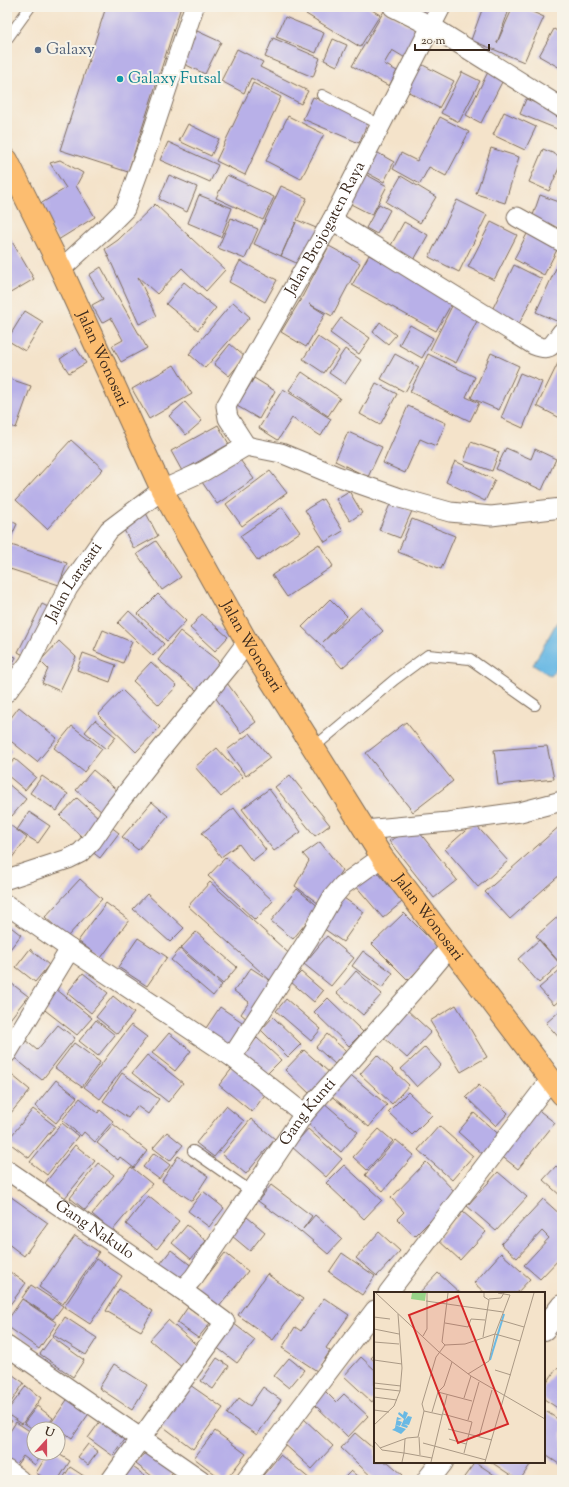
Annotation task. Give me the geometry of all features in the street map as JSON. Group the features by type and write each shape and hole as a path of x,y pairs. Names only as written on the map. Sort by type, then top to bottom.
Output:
{"highway":[{"name":"Jalan Wonosari","path":"7,160 61,269 162,490 247,642 382,857 556,1086"}],"street":[{"path":"61,269 125,209 149,143 194,7"},
{"path":"393,7 431,26 562,108"},
{"name":"Jalan Brojogaten Raya","path":"246,446 228,418 226,406 332,220 441,7"},
{"path":"517,217 562,242"},
{"path":"332,220 534,345 543,349 552,346 562,332"},
{"path":"246,446 281,453 337,476 400,498 450,512 491,516 562,508"},
{"name":"Jalan Larasati","path":"7,692 29,663 68,588 109,530 162,490 204,471 246,446"},
{"path":"7,879 68,860 80,854 92,841 114,809 153,759 247,642"},
{"path":"365,830 448,822 520,812 562,801"},
{"path":"232,1057 309,938 332,898 343,884 382,857"},
{"path":"7,905 232,1057 304,1114"},
{"name":"Gang Kunti","path":"182,1290 194,1277 304,1114 426,977 450,947"},
{"path":"7,1053 70,949"},
{"path":"389,1292 556,1086"},
{"name":"Gang Nakulo","path":"7,1170 182,1290 225,1322 140,1438"},
{"path":"545,1328 562,1306"},
{"path":"246,1480 374,1311"},
{"path":"7,1346 201,1480"},
{"path":"111,1480 140,1438"},
{"path":"428,1480 441,1463"},
{"path":"7,1470 20,1480"}],"lane":[{"path":"7,39 30,7"},
{"path":"322,95 381,125"},
{"path":"313,748 394,680 428,656 470,659 535,704"},
{"path":"193,1151 252,1192"}],"water":[{"path":"557,622 562,625 562,659 551,676 533,665"}],"building":[{"name":"Galaxy Futsal","path":"106,7 181,7 128,172 60,150"},
{"path":"310,7 367,7 380,15 360,47 306,14"},
{"path":"417,7 432,7 428,14"},
{"path":"483,7 510,7 497,43 513,7 521,7 544,17 524,62 471,40"},
{"path":"384,11 422,33 407,59 392,50 384,64 397,71 389,86 352,66"},
{"path":"285,17 324,33 316,53 276,37"},
{"path":"554,29 562,34 562,69 539,56"},
{"path":"197,31 221,42 205,74 182,63"},
{"path":"273,38 320,58 313,77 265,57"},
{"path":"333,39 347,45 337,66 324,60"},
{"path":"237,49 263,62 260,67 308,91 301,104 251,78 244,93 221,81"},
{"path":"417,62 454,81 439,108 403,89"},
{"path":"462,72 480,81 459,122 441,113"},
{"path":"488,72 503,80 481,123 466,115"},
{"path":"253,83 281,97 245,175 216,161"},
{"path":"313,97 369,120 359,143 303,119"},
{"path":"526,99 562,114 562,131 520,114"},
{"path":"504,112 536,127 525,150 493,135"},
{"path":"288,116 324,134 301,179 266,161"},
{"path":"440,117 469,132 446,176 429,167 420,184 393,169 401,153 417,161"},
{"path":"188,124 219,139 211,156 179,141"},
{"path":"168,142 218,165 210,182 160,160"},
{"path":"491,148 519,157 505,203 476,194"},
{"path":"371,149 394,162 384,182 360,169"},
{"path":"543,149 562,157 562,161 549,191 529,182"},
{"path":"60,160 83,173 76,186 95,217 58,240 37,206 66,188 50,163"},
{"path":"358,170 387,186 372,215 343,200"},
{"path":"169,175 197,187 187,212 159,199"},
{"path":"227,175 274,197 263,220 216,198"},
{"path":"401,176 436,197 420,223 386,202"},
{"path":"281,186 307,198 297,220 321,230 305,267 254,244"},
{"path":"199,195 232,208 221,237 188,223"},
{"path":"540,195 562,203 562,231 531,221"},
{"path":"457,200 487,215 459,272 429,257"},
{"path":"155,204 225,270 206,291 182,268 157,294 138,277 157,316 139,324 105,249 118,240"},
{"path":"379,204 390,210 377,234 366,228"},
{"path":"231,218 258,229 245,259 218,248"},
{"path":"404,222 428,235 414,260 390,247"},
{"path":"491,222 517,235 494,280 468,267"},
{"path":"530,228 560,244 544,275 514,259"},
{"path":"7,233 34,279 7,295"},
{"path":"329,246 360,263 332,316 309,304 325,314 306,347 281,332 301,299"},
{"path":"369,255 453,301 436,331 352,285"},
{"path":"562,255 562,322 561,323 536,312"},
{"path":"240,261 277,280 265,302 229,282"},
{"path":"514,265 542,279 516,330 489,316"},
{"path":"101,267 147,348 121,362 112,346 123,340 111,318 102,323 92,305 103,299 89,275"},
{"path":"184,282 216,308 198,330 166,304"},
{"path":"233,302 250,317 205,368 189,354"},
{"path":"454,302 480,315 456,363 430,350"},
{"path":"25,311 43,322 25,351 7,340"},
{"path":"341,318 370,338 359,354 330,333"},
{"path":"380,322 396,335 388,344 373,332"},
{"path":"410,325 433,338 422,358 399,345"},
{"path":"318,337 339,351 324,373 303,359"},
{"path":"230,344 245,357 229,376 214,364"},
{"path":"76,348 86,363 69,373 60,359"},
{"path":"345,349 361,360 345,384 329,373"},
{"path":"491,353 519,366 499,410 471,398"},
{"path":"395,354 419,367 405,392 381,379"},
{"path":"428,354 475,377 466,397 479,403 470,421 410,392"},
{"path":"559,361 562,362 562,419 537,406"},
{"path":"174,365 192,394 149,419 132,389"},
{"path":"302,372 340,398 328,416 289,390"},
{"path":"520,373 542,382 523,428 501,418"},
{"path":"7,378 31,386 16,428 7,425"},
{"path":"254,378 275,391 259,419 237,406"},
{"path":"376,383 397,394 380,425 360,414"},
{"path":"283,389 331,419 321,436 292,418 278,440 259,428"},
{"path":"185,402 202,421 186,435 169,416"},
{"path":"408,406 446,423 436,446 420,439 405,473 383,463"},
{"path":"218,425 229,444 182,471 171,451"},
{"path":"348,432 382,447 368,477 335,461"},
{"path":"71,440 103,469 47,529 16,500"},
{"path":"471,442 499,452 492,471 464,461"},
{"path":"506,448 531,459 535,449 556,459 542,490 496,469"},
{"path":"238,457 254,479 217,504 202,482"},
{"path":"455,461 495,480 485,501 446,482"},
{"path":"270,471 287,493 242,526 226,504"},
{"path":"349,491 362,513 350,521 336,499"},
{"path":"323,499 343,531 325,542 305,510"},
{"path":"391,502 412,511 400,538 379,530"},
{"path":"282,507 300,532 258,561 240,536"},
{"path":"146,513 158,536 134,549 122,526"},
{"path":"7,519 17,524 7,546"},
{"path":"412,519 455,536 441,569 398,552"},
{"path":"156,541 181,577 162,590 137,554"},
{"path":"319,544 333,566 287,597 272,575"},
{"path":"11,545 67,563 59,585 7,568 7,557"},
{"path":"158,594 186,621 167,641 138,614"},
{"path":"330,599 347,616 323,642 361,607 383,631 342,668 302,627"},
{"path":"42,604 52,609 27,657 18,652"},
{"path":"129,611 164,644 153,656 118,623"},
{"path":"202,614 228,637 215,651 190,628"},
{"path":"103,630 132,642 123,663 94,651"},
{"path":"180,631 223,665 200,693 158,660"},
{"path":"59,641 76,657 60,691 42,683 48,669 40,661"},
{"path":"83,653 116,665 110,682 77,670"},
{"path":"7,654 16,657 7,676"},
{"path":"151,662 177,686 159,705 133,681"},
{"path":"227,683 256,722 241,733 212,693"},
{"path":"122,690 160,727 136,752 98,715"},
{"path":"19,707 57,738 37,762 7,738 7,723"},
{"path":"95,720 116,737 106,749 85,732"},
{"path":"406,722 453,781 413,812 366,753"},
{"path":"72,726 102,749 84,772 54,748"},
{"path":"250,733 270,758 246,776 227,750"},
{"path":"547,746 554,779 498,785 494,750"},
{"path":"7,747 12,751 7,757"},
{"path":"217,748 243,777 221,797 195,767"},
{"path":"15,759 36,777 25,790 7,775 7,768"},
{"path":"93,770 119,792 102,812 76,790"},
{"path":"290,775 330,825 315,836 275,787"},
{"path":"42,776 68,794 57,811 30,793"},
{"path":"7,783 26,799 12,816 7,812"},
{"path":"269,789 301,832 274,851 242,809"},
{"path":"77,798 99,818 82,837 60,816"},
{"path":"152,802 168,816 138,850 122,837"},
{"path":"234,808 266,850 252,861 239,844 221,857 202,833"},
{"path":"29,812 50,826 38,843 17,830"},
{"path":"474,823 508,861 478,887 445,849"},
{"path":"562,824 562,873 510,919 485,892"},
{"path":"10,825 27,838 11,859 7,856 7,828"},
{"path":"110,826 119,833 100,858 91,851"},
{"path":"416,828 457,880 434,898 389,841"},
{"path":"320,842 342,870 319,904 295,886 309,861 303,854"},
{"path":"226,857 273,901 255,920 208,876"},
{"path":"375,869 402,902 383,918 355,885"},
{"path":"80,879 102,899 67,937 45,917"},
{"path":"210,882 294,958 272,982 188,906"},
{"path":"297,889 319,907 293,939 271,921"},
{"path":"147,894 184,928 170,942 133,909"},
{"path":"341,896 364,912 343,942 320,926"},
{"path":"106,903 129,920 101,958 78,941"},
{"path":"404,913 440,949 408,980 372,944"},
{"path":"562,913 562,962 560,963 536,936"},
{"path":"7,924 21,935 7,953"},
{"path":"196,932 237,967 223,984 181,948"},
{"path":"327,936 354,958 331,986 304,964"},
{"path":"138,938 167,957 147,986 118,967"},
{"path":"539,940 560,964 539,983 518,959"},
{"path":"30,949 49,965 35,982 16,967"},
{"path":"180,949 222,985 213,996 171,960"},
{"path":"363,951 393,973 382,988 352,966"},
{"path":"251,968 275,984 248,1020 241,1014 249,1002 234,991"},
{"path":"562,968 562,998 554,1005 539,988"},
{"path":"356,971 382,994 363,1015 337,993"},
{"path":"301,972 323,991 314,1002 291,982"},
{"path":"83,973 108,993 91,1013 67,993"},
{"path":"7,980 28,996 7,1023"},
{"path":"56,989 92,1018 77,1035 41,1007"},
{"path":"113,996 134,1013 117,1034 96,1017"},
{"path":"328,998 363,1032 349,1046 314,1012"},
{"path":"286,999 321,1029 311,1041 276,1011"},
{"path":"456,1005 487,1057 461,1072 430,1021"},
{"path":"220,1007 245,1024 229,1048 204,1031"},
{"path":"406,1009 431,1032 407,1058 382,1036"},
{"path":"561,1010 562,1011 562,1041 546,1023"},
{"path":"273,1017 301,1044 288,1057 261,1030"},
{"path":"96,1020 115,1035 98,1056 79,1041"},
{"path":"58,1025 75,1038 42,1080 11,1055 24,1039 37,1050"},
{"path":"131,1025 147,1037 100,1099 84,1087"},
{"path":"169,1033 191,1051 175,1071 152,1053"},
{"path":"327,1034 346,1051 335,1064 316,1047"},
{"path":"257,1038 281,1060 264,1077 241,1055"},
{"path":"74,1043 100,1062 82,1087 55,1068"},
{"path":"425,1047 441,1065 417,1087 401,1069"},
{"path":"304,1050 331,1074 311,1095 285,1070"},
{"path":"147,1055 183,1083 168,1102 132,1073"},
{"path":"377,1055 409,1085 392,1104 360,1074"},
{"path":"234,1066 267,1092 252,1112 219,1085"},
{"path":"7,1071 30,1090 10,1114 7,1111"},
{"path":"347,1072 387,1105 369,1127 329,1094"},
{"path":"122,1073 159,1099 148,1114 137,1106 128,1118 103,1101"},
{"path":"56,1080 77,1097 56,1123 35,1106"},
{"path":"479,1085 508,1113 496,1126 466,1097"},
{"path":"408,1092 432,1115 412,1135 388,1112"},
{"path":"80,1098 98,1113 100,1110 113,1121 95,1142 84,1132 81,1136 62,1120"},
{"path":"323,1102 358,1132 341,1152 306,1122"},
{"path":"226,1106 244,1121 214,1157 196,1143"},
{"path":"536,1108 555,1123 518,1169 500,1155"},
{"path":"33,1109 55,1126 29,1158 7,1141"},
{"path":"474,1113 502,1137 485,1156 458,1132"},
{"path":"251,1119 275,1139 246,1174 222,1154"},
{"path":"62,1123 78,1136 47,1175 30,1162"},
{"path":"7,1124 12,1127 7,1133"},
{"path":"113,1124 147,1151 134,1168 120,1157 118,1160 97,1143"},
{"path":"439,1126 473,1156 452,1180 418,1150"},
{"path":"308,1129 342,1159 326,1177 292,1147"},
{"path":"379,1129 393,1141 367,1170 353,1157"},
{"path":"167,1132 183,1145 170,1161 153,1148"},
{"path":"396,1140 414,1155 383,1191 365,1175"},
{"path":"75,1145 95,1161 64,1199 45,1183"},
{"path":"154,1153 170,1165 159,1179 143,1167"},
{"path":"178,1156 208,1176 192,1201 162,1181"},
{"path":"426,1162 457,1194 415,1236 397,1219 404,1212 391,1198"},
{"path":"98,1163 114,1175 85,1210 70,1198"},
{"path":"344,1165 382,1200 364,1219 326,1183"},
{"path":"556,1166 562,1171 562,1197 543,1180"},
{"path":"131,1167 152,1184 112,1231 92,1214"},
{"path":"498,1172 527,1197 496,1231 467,1206"},
{"path":"271,1185 312,1216 303,1229 315,1215 342,1239 328,1254 301,1231 258,1201"},
{"path":"203,1191 224,1208 209,1227 188,1211"},
{"path":"7,1194 48,1223 24,1256 7,1243"},
{"path":"148,1196 179,1221 157,1249 126,1224"},
{"path":"543,1199 562,1216 562,1256 540,1279 524,1265 549,1238 542,1231 517,1258 501,1244"},
{"path":"463,1212 486,1232 460,1260 438,1240"},
{"path":"247,1217 265,1232 250,1251 232,1236"},
{"path":"187,1225 206,1241 191,1259 172,1243"},
{"path":"379,1232 400,1251 377,1276 356,1258"},
{"path":"75,1236 99,1252 63,1304 39,1287"},
{"path":"171,1250 193,1267 178,1285 157,1268"},
{"path":"225,1253 248,1271 218,1308 196,1290"},
{"path":"342,1253 375,1276 362,1295 329,1272"},
{"path":"501,1253 530,1279 518,1292 484,1292 474,1283"},
{"path":"96,1259 122,1276 90,1324 64,1307"},
{"path":"7,1270 26,1283 9,1306 7,1305"},
{"path":"438,1273 459,1292 420,1292"},
{"path":"267,1274 303,1299 273,1340 238,1315"},
{"path":"31,1285 63,1306 53,1319 22,1298"},
{"path":"119,1289 153,1311 141,1331 106,1311"},
{"path":"324,1298 349,1315 326,1348 330,1351 317,1371 282,1348 295,1327 301,1331"},
{"path":"22,1299 57,1323 39,1349 7,1326 7,1321"},
{"path":"188,1307 210,1323 198,1338 177,1323"},
{"path":"65,1317 97,1338 86,1355 53,1335"},
{"path":"168,1320 201,1349 184,1369 150,1340"},
{"path":"233,1323 255,1340 237,1363 215,1346"},
{"path":"52,1337 84,1360 73,1377 40,1354"},
{"path":"361,1357 374,1369 374,1399 372,1402 344,1376"},
{"path":"217,1358 229,1366 213,1389 201,1381"},
{"path":"289,1358 304,1370 289,1388 274,1376"},
{"path":"7,1361 11,1364 7,1370"},
{"path":"114,1364 147,1385 132,1410 99,1388"},
{"path":"557,1368 562,1372 562,1411 545,1400 545,1386"},
{"path":"9,1372 24,1383 7,1408 7,1374"},
{"path":"190,1385 223,1408 193,1449 161,1425"},
{"path":"26,1386 41,1398 22,1424 7,1414 7,1411"},
{"path":"263,1387 281,1400 257,1435 227,1414 239,1398 250,1406"},
{"path":"325,1391 336,1402 344,1394 368,1416 348,1437 314,1404"},
{"path":"69,1397 90,1412 72,1438 66,1434 66,1421 52,1421"},
{"path":"37,1406 53,1418 51,1421 26,1421 26,1424 24,1423"},
{"path":"545,1411 562,1422 562,1466 545,1455"},
{"path":"104,1416 129,1434 113,1456 88,1438"},
{"path":"7,1418 12,1421 7,1429"},
{"path":"304,1419 333,1446 312,1469 282,1442"},
{"path":"16,1422 26,1429 26,1458 23,1456 16,1466 7,1460 7,1436"},
{"path":"215,1431 246,1454 226,1480 223,1480 194,1458"},
{"path":"355,1433 374,1449 374,1463 389,1463 403,1475 398,1480 375,1480 341,1448"},
{"path":"88,1444 98,1452 88,1465 78,1457"},
{"path":"148,1449 175,1469 167,1480 157,1480 136,1464"},
{"path":"280,1455 293,1465 311,1480 259,1480"},
{"path":"66,1459 70,1461 58,1480 48,1480 36,1473 43,1461 66,1461"},
{"path":"30,1461 38,1461 35,1465"},
{"path":"474,1463 476,1463 502,1480 462,1480"},
{"path":"492,1463 531,1463 520,1480"},
{"path":"130,1465 151,1480 119,1480"},
{"path":"70,1467 90,1480 62,1480"},
{"path":"351,1471 362,1480 342,1480"}],"place":[{"name":"Galaxy","path":"38,50"},
{"name":"Galaxy Futsal","path":"120,79"}]}
